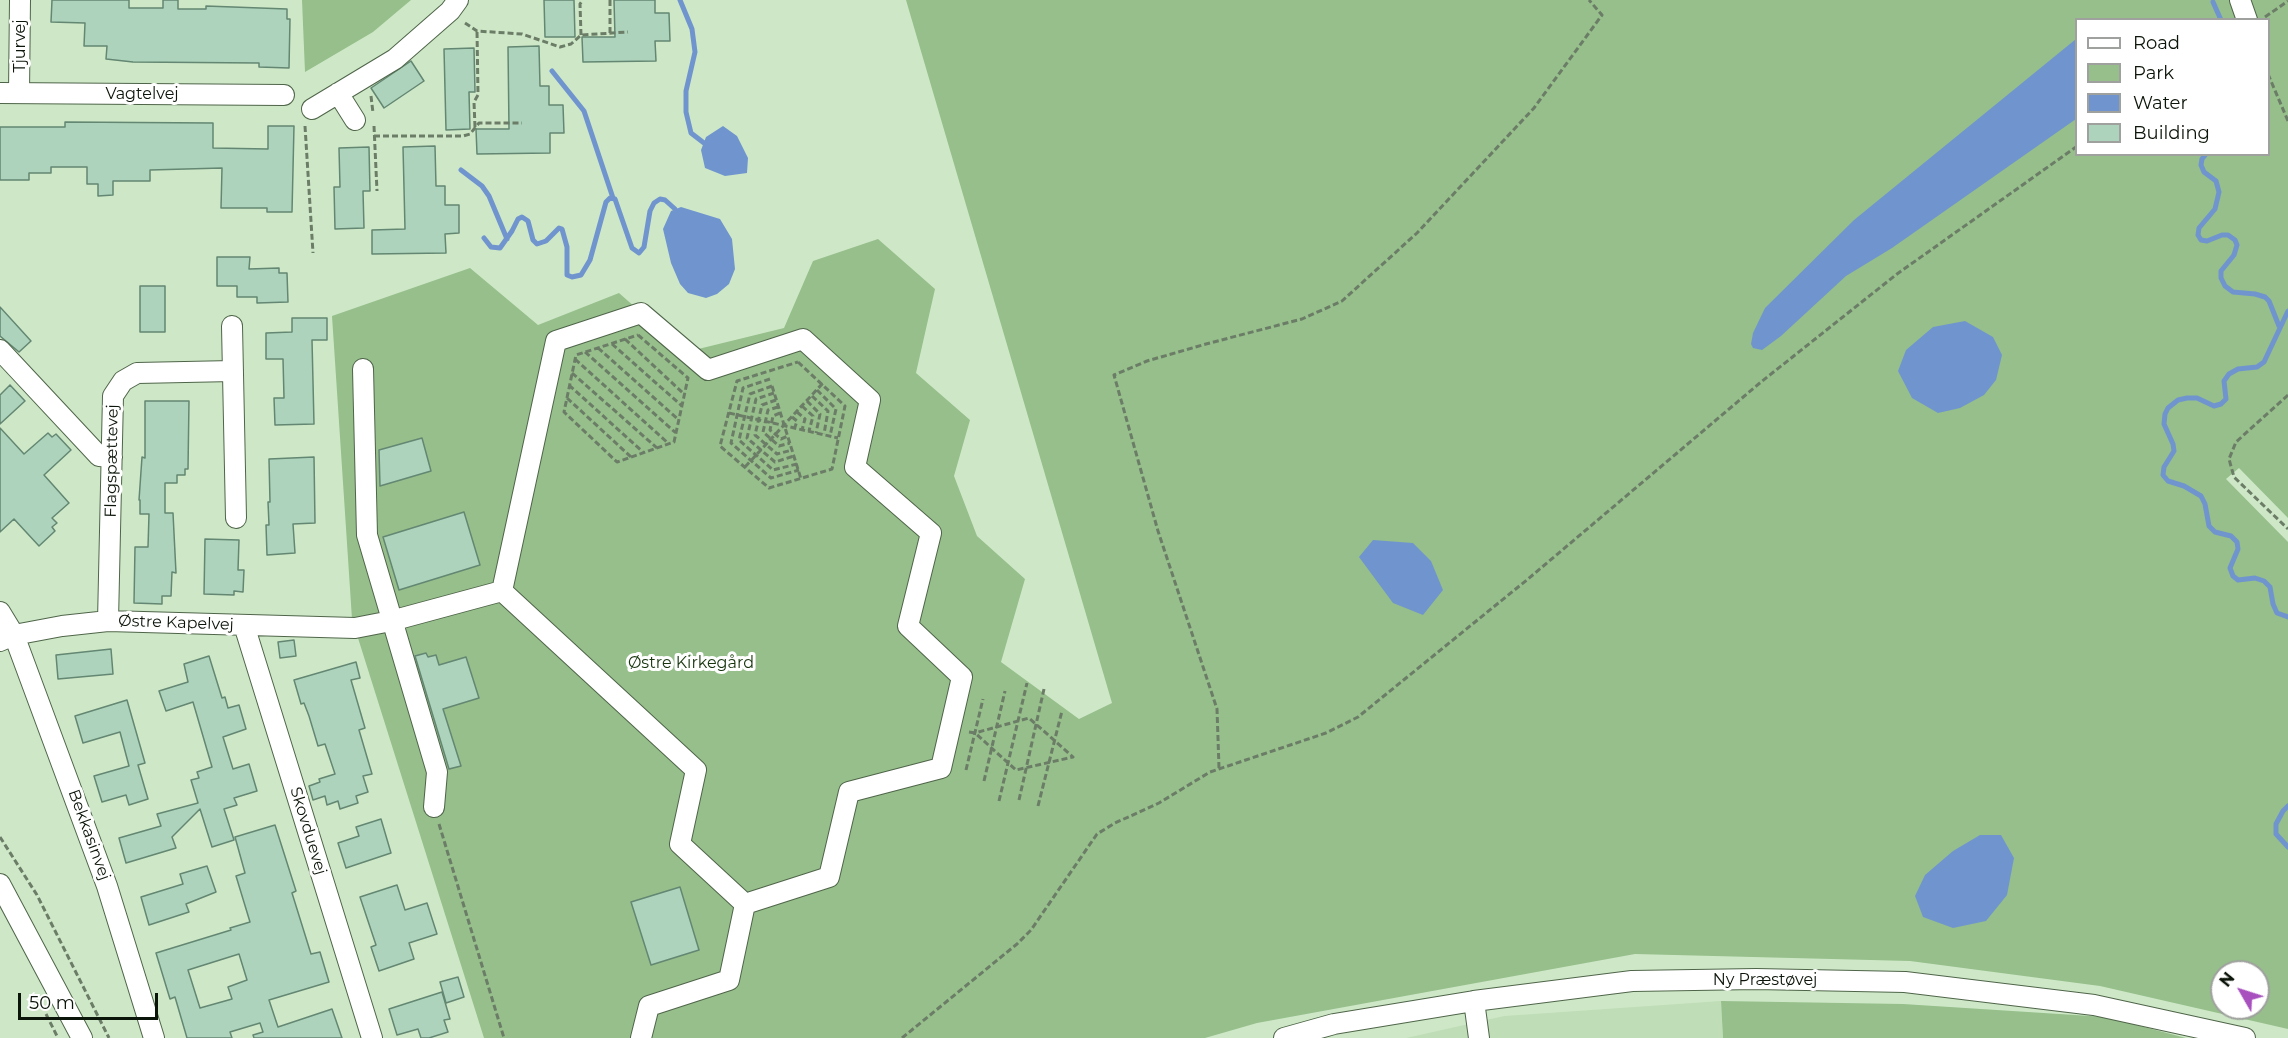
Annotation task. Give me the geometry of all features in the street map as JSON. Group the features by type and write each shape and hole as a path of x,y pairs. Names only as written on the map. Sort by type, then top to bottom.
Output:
{"street":[{"name":"Tjurvej","path":"10,93 20,0"},
{"path":"2240,0 2246,18"},
{"path":"312,109 395,59 454,6"},
{"name":"Vagtelvej","path":"10,93 284,95"},
{"path":"338,93 355,120"},
{"path":"641,313 708,370 803,339 870,400 855,467 931,533 908,626 962,677 941,768 849,792 829,878 745,904 680,844 696,770 502,591 556,340 641,313"},
{"path":"232,326 236,518"},
{"path":"0,350 99,456 112,457"},
{"path":"363,369 367,535 437,772 434,807"},
{"name":"Flagspættevej","path":"108,621 113,396 123,381 136,373 233,371"},
{"name":"Østre Kapelvej","path":"7,638 62,626 108,621 355,628 392,621 502,591"},
{"name":"Bekkasinvej","path":"0,612 7,638 108,886 154,1038"},
{"name":"Skovduevej","path":"244,625 372,1038"},
{"path":"0,884 82,1038"},
{"path":"641,1038 649,1006 729,980 745,904"},
{"name":"Ny Præstøvej","path":"1284,1038 1334,1024 1474,1001 1632,981 1756,979 1905,982 2094,1005 2245,1038"},
{"path":"1474,1001 1479,1038"}],"path":[{"path":"581,35 580,3 583,0"},
{"path":"610,0 610,33"},
{"path":"1219,768 1218,709 1158,531 1114,375 1186,350 1302,319 1342,301 1417,233 1534,108 1602,15 1589,0"},
{"path":"2264,18 2288,1"},
{"path":"454,6 477,31 478,95 474,102 475,127"},
{"path":"477,31 522,34 560,47 570,44 581,35 628,32"},
{"path":"365,77 373,100 377,191"},
{"path":"2270,79 2288,121"},
{"path":"312,109 305,120 313,253"},
{"path":"374,136 463,136 470,134 478,123 522,123"},
{"path":"902,1038 1031,930 1097,834 1115,823 1160,803 1190,783 1219,768 1326,733 1358,717 1501,602 1752,390 1870,296 1941,242 2075,148"},
{"path":"638,335 688,378 674,442 617,462 564,412 576,356 612,344 638,335"},
{"path":"625,339 684,394"},
{"path":"612,344 682,406"},
{"path":"598,348 679,420"},
{"path":"585,352 676,433"},
{"path":"575,359 669,444"},
{"path":"798,362 845,406 832,469 769,488 720,446 737,381 767,372 798,362"},
{"path":"767,372 801,478"},
{"path":"572,373 657,448"},
{"path":"770,380 743,388 731,443 771,478 799,471"},
{"path":"745,468 822,385"},
{"path":"569,386 644,453"},
{"path":"772,386 750,394 739,440 773,470 797,464"},
{"path":"817,390 836,409 830,436"},
{"path":"774,393 756,399 747,438 775,462 794,456"},
{"path":"2288,395 2236,442 2229,459 2234,477 2288,529"},
{"path":"812,396 828,411 824,435"},
{"path":"567,398 631,457"},
{"path":"776,400 762,405 755,435 777,454 792,450"},
{"path":"807,401 820,414 816,433"},
{"path":"802,406 813,416 809,431"},
{"path":"778,407 768,410 763,432 779,446 790,442"},
{"path":"797,412 805,419 802,430"},
{"path":"729,413 839,438"},
{"path":"780,413 773,416 770,430 781,439 788,436"},
{"path":"792,417 797,421 795,428"},
{"path":"999,801 1027,683"},
{"path":"1019,800 1044,689"},
{"path":"984,782 1005,691"},
{"path":"966,770 983,699"},
{"path":"1038,806 1062,711"},
{"path":"950,727 975,733 1016,770 1073,757 1029,718 975,733"},
{"path":"434,807 504,1038"},
{"path":"0,837 37,895 109,1038"}],"shaded area":[{"path":"1721,1001 1723,1038 1406,1038 1504,1016"}],"green space":[{"path":"302,0 411,0 373,32 305,72"},
{"name":"Østre Kirkegård","path":"906,0 2235,0 2242,18 2075,18 2075,156 2270,156 2270,18 2247,18 2241,0 2288,0 2288,518 2239,468 2226,479 2288,542 2288,1029 2249,1020 2270,1020 2270,960 2210,960 2210,1011 2100,986 1910,961 1635,954 1257,1023 1205,1038 484,1038 352,619 332,316 470,268 538,325 619,293 686,352 784,328 813,261 878,239 935,289 916,373 970,420 954,476 977,536 1025,579 1001,662 1079,719 1112,703"},
{"path":"1721,1001 1903,1004 2106,1017 2186,1038 1723,1038"}],"water":[{"path":"2075,40 2075,120 1892,248 1846,276 1781,336 1762,350 1753,348 1751,344 1753,333 1765,308 1854,220"},
{"path":"723,126 737,136 748,158 747,173 725,176 705,168 701,150 706,137"},
{"path":"681,207 720,219 732,239 735,269 729,284 717,294 706,298 688,293 680,284 671,263 663,229 671,211"},
{"path":"1965,321 1993,337 2002,355 1996,380 1984,395 1960,408 1938,413 1912,398 1898,371 1906,350 1933,327"},
{"path":"1373,540 1413,543 1431,561 1443,590 1423,615 1393,603 1359,557"},
{"path":"1980,835 2001,835 2014,858 2007,895 1986,921 1953,928 1923,917 1915,896 1925,875 1953,851"}],"building":[{"path":"52,0 129,0 129,8 163,8 163,0 178,0 178,9 206,9 206,6 287,9 287,19 290,19 289,68 259,67 259,63 133,62 106,59 107,46 84,46 85,23 51,22"},
{"path":"544,0 574,0 575,37 545,37"},
{"path":"614,0 655,0 655,13 669,13 670,41 655,41 656,61 583,62 582,37 615,37"},
{"path":"539,46 540,86 549,86 549,105 563,105 564,133 550,133 550,153 477,154 476,129 509,129 508,47"},
{"path":"474,48 475,92 469,92 470,129 446,130 444,49"},
{"path":"411,61 424,81 384,108 371,88"},
{"path":"65,122 213,123 213,148 268,149 268,126 294,126 292,212 267,212 267,208 221,208 222,168 150,170 150,181 113,181 113,195 98,196 98,184 87,184 87,167 51,167 51,173 29,173 29,180 0,180 0,127 65,127"},
{"path":"435,146 436,186 445,186 445,205 459,205 459,233 445,234 446,253 372,254 372,230 405,229 403,147"},
{"path":"369,147 370,191 363,191 364,228 335,229 334,187 340,187 339,148"},
{"path":"217,257 250,257 249,269 279,268 279,273 287,273 288,302 257,303 257,297 237,297 237,286 217,286"},
{"path":"140,286 165,286 165,332 140,332"},
{"path":"0,307 31,341 19,352 0,336"},
{"path":"292,318 327,318 327,340 312,340 314,424 275,425 274,398 284,398 283,359 266,359 266,333 292,332"},
{"path":"10,385 25,401 0,424 0,395"},
{"path":"145,401 189,401 188,469 185,469 185,475 177,475 177,483 165,483 165,513 173,513 176,573 172,572 171,596 162,596 162,604 134,603 135,547 148,547 149,514 140,514 139,500 142,457 145,458"},
{"path":"0,428 24,454 48,433 52,437 56,434 71,450 44,475 69,503 52,518 57,523 52,527 55,531 39,546 14,519 0,532"},
{"path":"422,438 431,471 380,486 379,450"},
{"path":"314,457 315,523 293,524 295,553 267,555 266,525 269,525 268,502 270,502 269,459"},
{"path":"464,512 480,565 399,590 383,537"},
{"path":"205,539 239,540 238,570 244,570 243,592 234,591 234,595 204,594"},
{"path":"294,640 296,656 280,658 278,642"},
{"path":"111,649 113,674 58,679 56,655"},
{"path":"426,653 428,657 436,655 439,665 466,657 479,698 443,709 461,766 449,769 415,656"},
{"path":"209,656 222,698 225,697 228,708 239,705 246,729 223,737 233,769 249,764 257,791 234,798 237,805 224,809 234,840 212,847 200,809 172,837 176,848 126,863 119,838 161,826 157,814 198,803 191,780 199,778 197,772 212,767 193,702 166,711 159,691 188,682 184,664"},
{"path":"356,662 360,678 351,680 365,728 359,730 372,774 363,776 368,792 356,796 358,803 340,809 338,801 327,805 325,796 313,800 309,786 320,782 319,779 335,774 325,744 318,746 294,680"},
{"path":"127,700 145,763 138,765 148,799 129,805 126,795 102,802 94,776 129,766 120,732 83,743 75,716"},
{"path":"381,819 391,853 346,868 338,843 359,836 356,827"},
{"path":"275,825 296,891 292,893 311,954 320,952 329,982 269,1000 278,1027 332,1009 342,1038 254,1038 253,1035 263,1032 260,1023 230,1032 232,1038 187,1038 175,997 170,999 156,953 250,922 236,876 245,873 235,837","holes":["239,954 247,980 228,987 232,999 200,1008 188,970"]},
{"path":"207,866 216,892 186,904 189,912 149,925 141,897 183,884 180,874"},
{"path":"397,885 405,910 427,903 437,934 409,943 414,959 379,971 371,947 376,945 360,897"},
{"path":"680,887 699,950 651,965 631,902"},
{"path":"458,977 464,997 446,1003 440,982"},
{"path":"442,992 450,1019 444,1020 448,1032 429,1038 421,1038 418,1029 397,1035 389,1009"}],"waterway":[{"path":"680,0 692,29 695,52 686,91 686,112 691,133 704,143"},
{"path":"2213,2 2220,18"},
{"path":"552,71 584,111 613,198"},
{"path":"2204,156 2201,165 2204,172 2216,181 2219,192 2215,209 2199,228 2198,235 2201,240 2207,241 2222,235 2228,235 2235,240 2237,245 2234,255 2221,271 2221,278 2225,286 2233,292 2265,297 2269,301 2279,326"},
{"path":"461,170 482,186 489,196 507,239"},
{"path":"484,238 491,247 500,248 518,219 522,217 528,221 533,240 537,244 546,241 559,228 562,229 567,247 567,275 572,277 581,275 590,260 606,202 610,198 615,199 632,248 639,253 644,247 650,211 654,203 660,199 665,200 675,209"},
{"path":"2288,311 2264,362 2257,367 2238,369 2229,374 2224,381 2226,399 2221,404 2214,406 2197,398 2187,398 2178,400 2168,408 2164,424 2174,451 2164,467 2163,475 2168,481 2184,486 2201,496 2205,504 2209,526 2215,532 2231,536 2237,542 2238,549 2230,568 2233,576 2238,580 2255,578 2264,581 2270,587 2277,613 2288,617"},
{"path":"2288,806 2276,824 2276,834 2288,847"}]}
